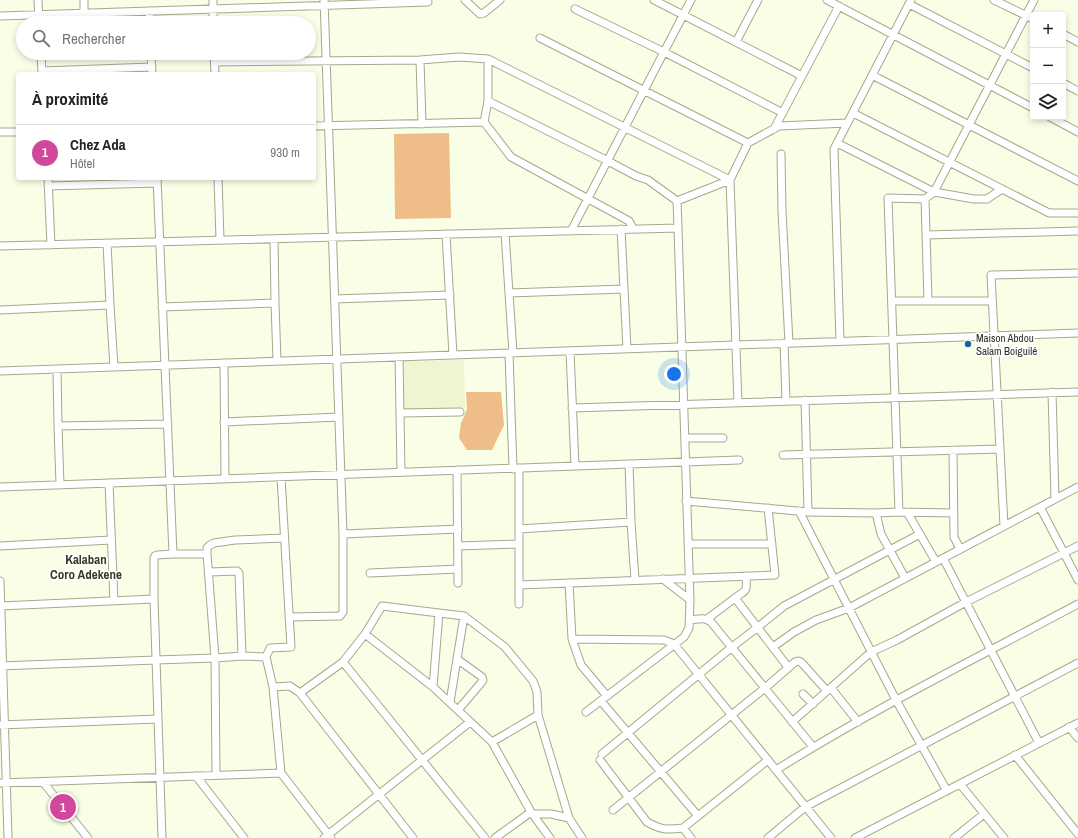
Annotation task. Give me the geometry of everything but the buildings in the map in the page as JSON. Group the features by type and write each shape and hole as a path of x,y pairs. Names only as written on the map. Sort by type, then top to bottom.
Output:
{"street":[{"path":"38,0 38,15"},
{"path":"84,0 84,14"},
{"path":"213,0 213,16"},
{"path":"465,0 480,14 484,13 500,0"},
{"path":"654,0 802,76"},
{"path":"571,231 691,0"},
{"path":"736,42 758,0"},
{"path":"827,0 1030,106"},
{"path":"994,0 1030,18"},
{"path":"899,512 888,198 924,199 934,192 1034,0"},
{"path":"0,16 213,9 324,3 428,2"},
{"path":"840,341 834,149 910,2 1030,66"},
{"path":"289,617 340,616 343,612 343,534 324,3"},
{"path":"774,129 839,6"},
{"path":"575,9 664,52 783,113"},
{"path":"149,11 149,16"},
{"path":"1066,36 1078,42"},
{"path":"540,38 748,143"},
{"path":"215,72 215,62 488,58 730,180"},
{"path":"488,58 488,101 484,122 511,157 629,221 633,229"},
{"path":"41,60 42,72 152,70 151,60"},
{"path":"420,60 422,124"},
{"path":"872,75 1078,181"},
{"path":"1065,84 1078,91"},
{"path":"488,101 636,176 648,180 677,201"},
{"path":"853,113 1049,213 1078,213"},
{"path":"1056,120 1078,132"},
{"path":"316,126 484,122"},
{"path":"738,402 730,180 748,143 779,126 847,124"},
{"path":"0,132 16,132"},
{"path":"837,143 934,192 974,199 987,199 1002,189"},
{"path":"781,154 786,401"},
{"path":"48,180 51,245"},
{"path":"218,180 220,240"},
{"path":"677,201 730,180"},
{"path":"48,186 157,181 173,554"},
{"path":"924,199 928,301"},
{"path":"586,712 684,637 689,628 690,600 677,201"},
{"path":"0,246 678,228"},
{"path":"621,229 626,349"},
{"path":"926,235 1078,231"},
{"path":"505,232 519,529 519,604"},
{"path":"446,234 453,355"},
{"path":"274,239 277,361"},
{"path":"107,243 114,367"},
{"path":"1004,526 991,275 1078,273"},
{"path":"509,293 624,289"},
{"path":"335,299 450,296"},
{"path":"892,302 992,301"},
{"path":"162,307 275,303"},
{"path":"0,310 110,305"},
{"path":"0,371 1078,333"},
{"path":"570,351 575,466"},
{"path":"399,357 401,472"},
{"path":"224,363 226,479"},
{"path":"57,369 60,485"},
{"path":"1052,392 1055,499"},
{"path":"572,408 1078,392"},
{"path":"805,400 808,512"},
{"path":"400,413 460,412"},
{"path":"224,422 339,417"},
{"path":"58,426 168,424"},
{"path":"685,438 723,438"},
{"path":"783,455 1000,449"},
{"path":"953,450 954,537 960,549"},
{"path":"0,487 739,460"},
{"path":"629,464 635,580"},
{"path":"457,470 458,583"},
{"path":"281,477 291,647 270,648 266,657 273,687 281,773 328,837 379,794 470,722"},
{"path":"109,483 114,601"},
{"path":"773,647 794,632 816,620 849,608 1078,487"},
{"path":"686,501 808,512 954,513"},
{"path":"1040,507 1078,580"},
{"path":"519,585 775,575 768,508"},
{"path":"799,511 896,700 947,790"},
{"path":"907,512 920,534 940,560 966,602 1039,743"},
{"path":"876,513 881,534 905,578"},
{"path":"519,529 631,522"},
{"path":"343,534 458,530"},
{"path":"768,760 683,828 668,830 658,828 647,822 628,798 601,757 627,732 784,606 920,534"},
{"path":"216,775 215,658 207,548 214,543 235,540 284,538"},
{"path":"0,546 111,540"},
{"path":"458,546 519,544"},
{"path":"688,544 772,544"},
{"path":"792,722 871,652 897,640 966,602 1078,546"},
{"path":"162,838 154,558 157,555 207,554"},
{"path":"370,573 458,569"},
{"path":"209,572 236,571 239,573 242,656"},
{"path":"707,619 745,592 747,588 746,576"},
{"path":"663,579 690,600"},
{"path":"0,582 3,783 8,838"},
{"path":"569,583 572,639 581,665 627,732 698,816"},
{"path":"735,598 788,668"},
{"path":"0,606 154,599"},
{"path":"776,770 813,747 896,700 1078,604"},
{"path":"300,693 343,662 365,634 382,606 464,616 505,647 533,681 537,692 538,715 569,818 582,838"},
{"path":"433,687 439,613"},
{"path":"450,702 464,616"},
{"path":"690,620 702,618 711,622 813,747"},
{"path":"365,634 433,687 492,742 531,813 550,838"},
{"path":"572,639 664,640 674,644 830,838"},
{"path":"1,666 242,656 266,657"},
{"path":"457,659 482,677 483,680 458,710"},
{"path":"343,662 485,838"},
{"path":"612,810 732,715 795,662 801,662 829,689 858,722"},
{"path":"772,837 806,807 1078,663"},
{"path":"273,687 290,686 300,693 413,838"},
{"path":"803,694 813,704"},
{"path":"492,742 538,715"},
{"path":"2,725 158,719"},
{"path":"855,838 1078,723"},
{"path":"1069,727 1078,738"},
{"path":"1015,755 1078,834"},
{"path":"3,783 281,773"},
{"path":"196,776 244,838"},
{"path":"43,782 88,838"},
{"path":"960,784 1004,838"},
{"path":"495,838 531,813 551,814 569,818"},
{"path":"954,838 984,814"},
{"path":"683,828 692,838"}],"shaded area":[{"path":"449,133 451,218 395,219 394,134"},
{"path":"464,360 465,409 402,410 401,361"},
{"path":"466,392 501,392 504,425 492,450 467,450 459,438 461,423 467,409"}],"place":[{"name":"Maison Abdou Salam Boiguilé","path":"968,344"},
{"name":"Chez Ada","path":"63,807"}],"district":[{"name":"Kalaban Coro Adekene","path":"86,566"}]}
